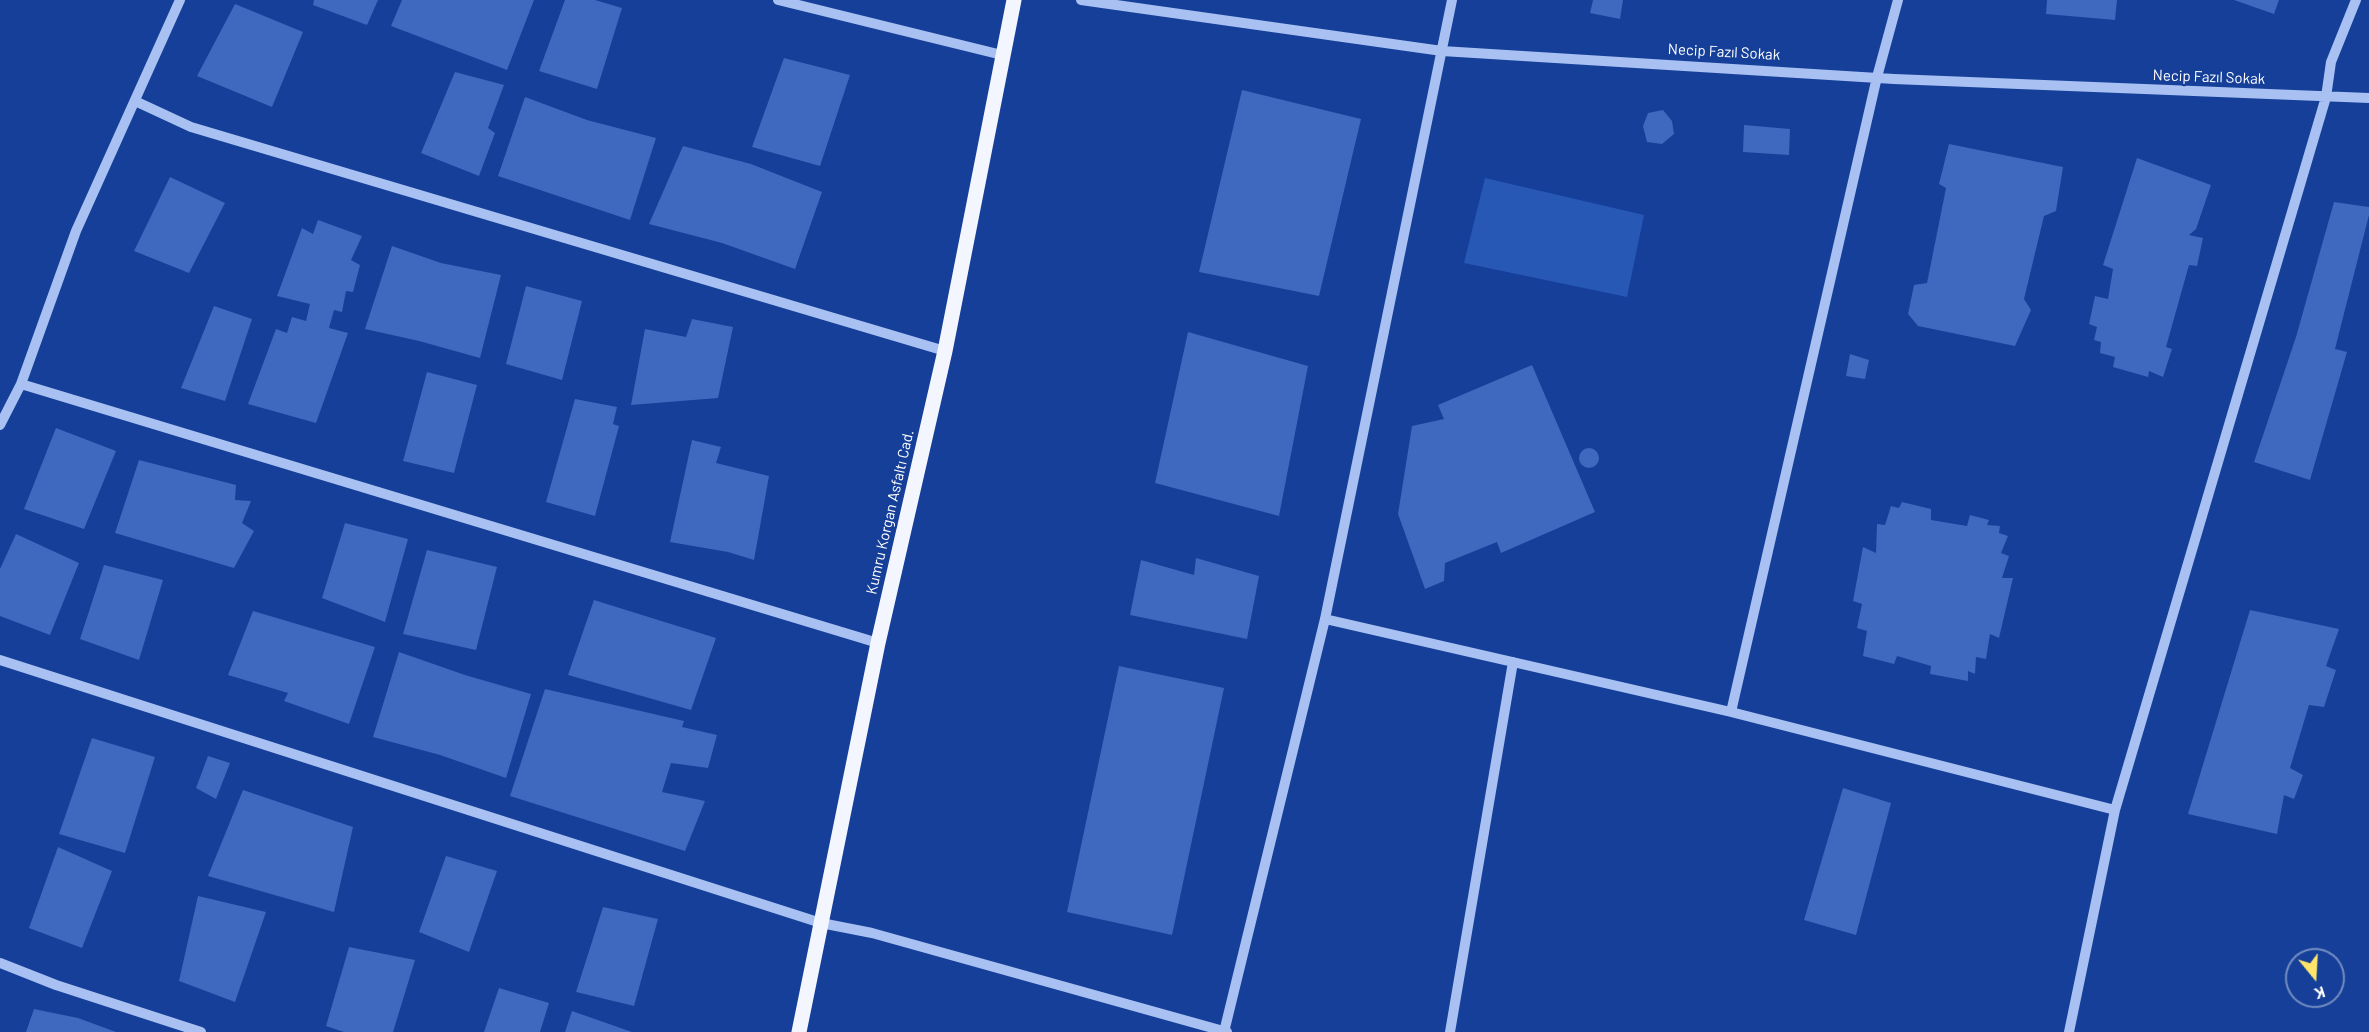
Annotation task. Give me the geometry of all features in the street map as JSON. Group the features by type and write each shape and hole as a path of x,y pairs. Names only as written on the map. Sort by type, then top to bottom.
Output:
{"main road":[{"name":"Kumru Korgan Asfaltı Cad.","path":"799,1032 878,643 945,351 1014,0"}],"street":[{"path":"0,425 21,384 76,231 180,0"},
{"path":"778,0 1002,55"},
{"name":"Necip Fazıl Sokak","path":"1081,0 1442,51 1877,76 1894,79 2369,98"},
{"path":"0,660 822,923 872,933 1225,1032 1325,619 1452,0"},
{"path":"1731,712 1877,76 1898,0"},
{"path":"2069,1032 2115,810 2326,97 2331,62 2356,0"},
{"path":"135,101 191,127 945,351"},
{"path":"21,384 878,643"},
{"path":"1325,619 1731,712 2115,810"},
{"path":"1450,1032 1513,662"},
{"path":"0,963 56,985 201,1032"}],"shaded area":[{"path":"1485,178 1644,215 1627,297 1464,263"}],"building":[{"path":"314,0 378,0 367,25 313,5"},
{"path":"402,0 534,0 507,70 391,26"},
{"path":"565,0 595,0 622,8 597,89 539,71"},
{"path":"1593,0 1623,0 1620,19 1590,13"},
{"path":"2047,0 2117,0 2115,20 2046,14"},
{"path":"2234,0 2279,0 2274,14"},
{"path":"235,4 303,32 272,107 197,76"},
{"path":"784,58 850,75 820,166 752,147"},
{"path":"455,72 504,85 488,128 495,133 479,176 421,153"},
{"path":"1242,90 1361,119 1319,296 1199,272"},
{"path":"525,97 587,120 656,138 630,220 498,176"},
{"path":"1663,110 1672,121 1674,134 1662,144 1647,142 1643,126 1648,113"},
{"path":"1744,125 1790,129 1789,155 1743,152"},
{"path":"1949,144 2063,167 2056,211 2044,216 2024,299 2031,310 2015,346 1918,326 1908,314 1914,285 1927,283 1946,188 1939,184"},
{"path":"683,146 751,164 822,192 795,269 722,243 649,224"},
{"path":"2137,158 2211,185 2196,229 2189,235 2203,238 2197,266 2189,265 2166,347 2172,349 2163,377 2149,371 2148,377 2113,367 2115,357 2100,353 2101,342 2094,340 2097,327 2089,324 2095,296 2108,299 2113,269 2103,265"},
{"path":"170,177 225,203 189,273 134,251"},
{"path":"2334,202 2369,207 2369,215 2335,349 2347,352 2310,480 2254,462 2296,337"},
{"path":"318,220 362,236 351,260 360,265 353,292 346,291 342,312 334,310 329,328 348,333 316,423 248,404 276,329 287,333 292,317 306,321 310,304 277,296 302,228 313,234"},
{"path":"392,246 441,263 501,275 480,358 365,329"},
{"path":"526,286 582,301 562,380 506,364"},
{"path":"214,306 252,319 225,401 181,388"},
{"path":"692,319 733,327 718,398 631,405 645,329 686,337"},
{"path":"1188,332 1308,366 1279,516 1155,483"},
{"path":"1850,354 1869,360 1865,379 1846,376"},
{"path":"1532,365 1595,512 1501,553 1497,542 1445,563 1444,581 1425,589 1398,514 1412,426 1444,419 1438,405"},
{"path":"427,372 477,385 454,473 403,461"},
{"path":"575,399 617,407 613,424 619,426 595,516 546,502"},
{"path":"56,428 116,451 84,529 24,509"},
{"path":"692,440 721,447 716,463 769,476 754,560 728,552 670,542"},
{"path":"1589,448 1596,451 1599,458 1596,465 1589,468 1582,465 1579,458 1582,451"},
{"path":"139,460 236,485 235,500 251,501 242,523 254,531 234,568 115,533"},
{"path":"1902,502 1931,509 1931,520 1967,526 1970,515 1989,520 1987,525 2000,526 1999,533 2008,536 2001,553 2009,556 2002,578 2013,578 1999,638 1990,634 1986,659 1976,657 1975,674 1968,671 1968,681 1930,674 1931,666 1897,656 1894,664 1863,656 1867,631 1857,628 1862,604 1853,601 1863,547 1876,553 1877,524 1885,525 1891,506 1899,508"},
{"path":"345,523 408,539 385,622 322,598"},
{"path":"16,534 79,563 50,635 0,616 0,569"},
{"path":"427,550 497,567 476,650 403,634"},
{"path":"1196,558 1259,576 1247,639 1130,615 1141,560 1194,575"},
{"path":"104,565 163,580 139,660 80,639"},
{"path":"594,600 716,638 691,710 568,675"},
{"path":"2250,610 2339,629 2326,666 2336,670 2324,707 2309,705 2290,768 2303,775 2294,799 2284,795 2277,834 2188,814"},
{"path":"253,611 375,647 349,724 284,701 288,693 228,675"},
{"path":"399,652 465,675 531,694 506,778 440,755 373,737"},
{"path":"1119,666 1224,688 1172,935 1067,912"},
{"path":"545,689 684,721 682,727 717,735 708,768 671,763 662,792 705,801 685,851 510,796"},
{"path":"92,738 155,757 125,853 59,834"},
{"path":"208,756 230,763 216,799 196,788"},
{"path":"1843,788 1891,803 1856,935 1804,920"},
{"path":"243,790 353,827 334,912 208,876"},
{"path":"58,847 112,871 82,948 29,928"},
{"path":"446,856 497,871 469,952 419,932"},
{"path":"198,896 266,912 235,1002 179,981"},
{"path":"603,907 658,919 634,1006 576,992"},
{"path":"349,947 415,960 393,1032 344,1032 326,1026"},
{"path":"499,988 549,1003 540,1032 484,1032"},
{"path":"34,1009 78,1018 116,1032 26,1032"},
{"path":"572,1011 632,1032 565,1032"}]}
